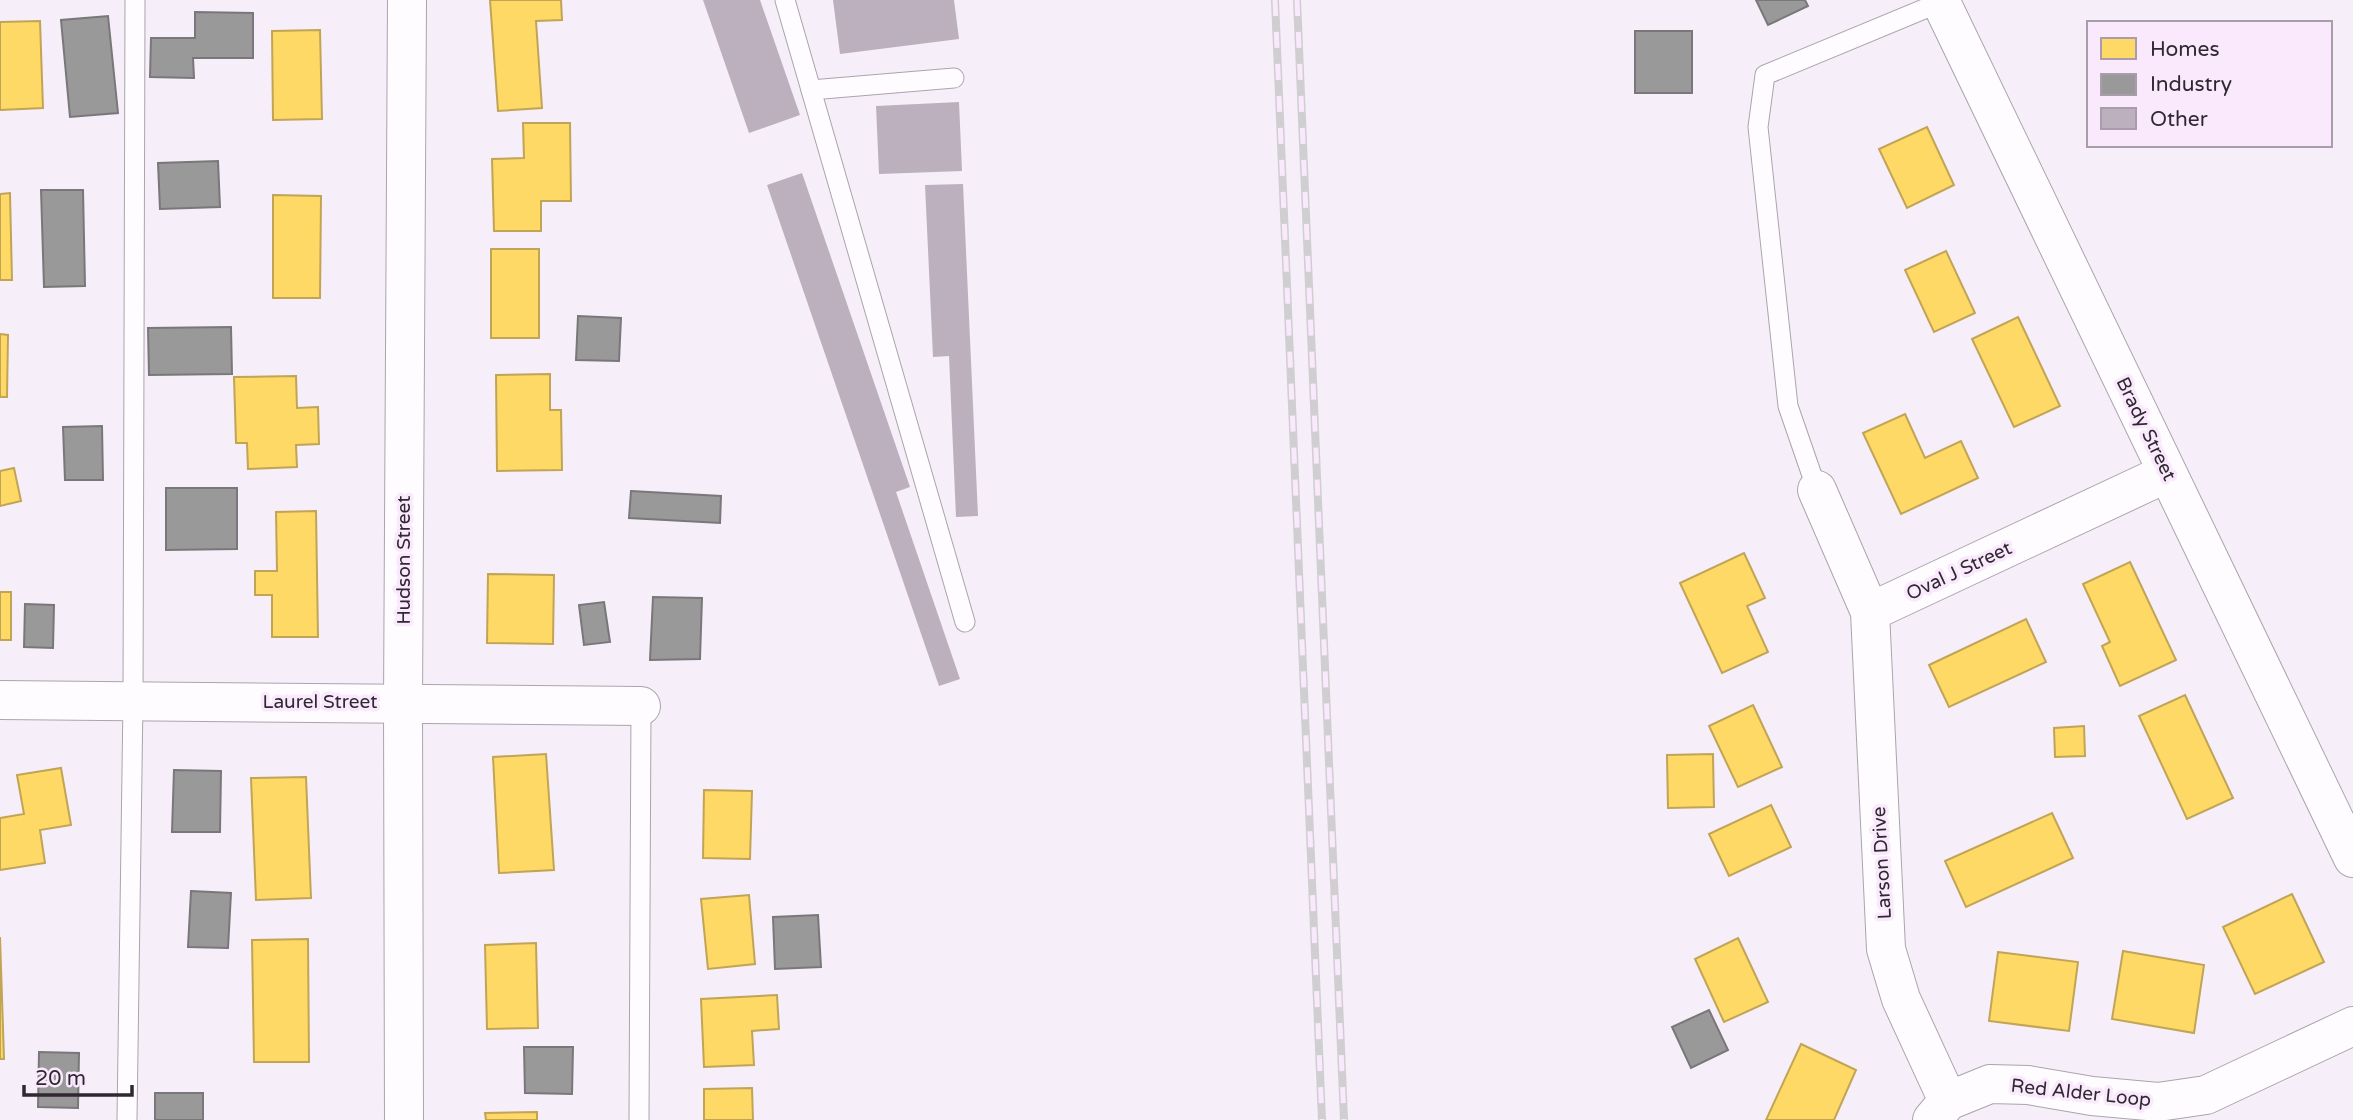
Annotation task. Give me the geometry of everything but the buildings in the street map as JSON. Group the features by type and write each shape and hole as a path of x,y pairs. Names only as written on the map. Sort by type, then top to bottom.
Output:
{"street":[{"name":"Hudson Street","path":"404,1120 403,703 407,0"},
{"name":"Brady Street","path":"1941,1 2353,858"},
{"name":"Oval J Street","path":"1870,612 2168,473"},
{"path":"1817,490 1870,612"},
{"name":"Larson Drive","path":"1870,612 1886,949 1940,1111"},
{"name":"Laurel Street","path":"0,700 641,706"},
{"name":"Red Alder Loop","path":"1940,1111 1990,1084 2028,1085 2092,1096 2158,1102 2206,1095 2353,1026"}],"lane":[{"path":"127,1120 133,701 135,0"},
{"path":"785,0 965,622"},
{"path":"1817,490 1788,406 1758,127 1765,75 1941,1"},
{"path":"811,90 954,78"},
{"path":"639,1120 641,706"}],"railway":[{"path":"1275,0 1322,1120"},
{"path":"1297,0 1344,1120"}]}
